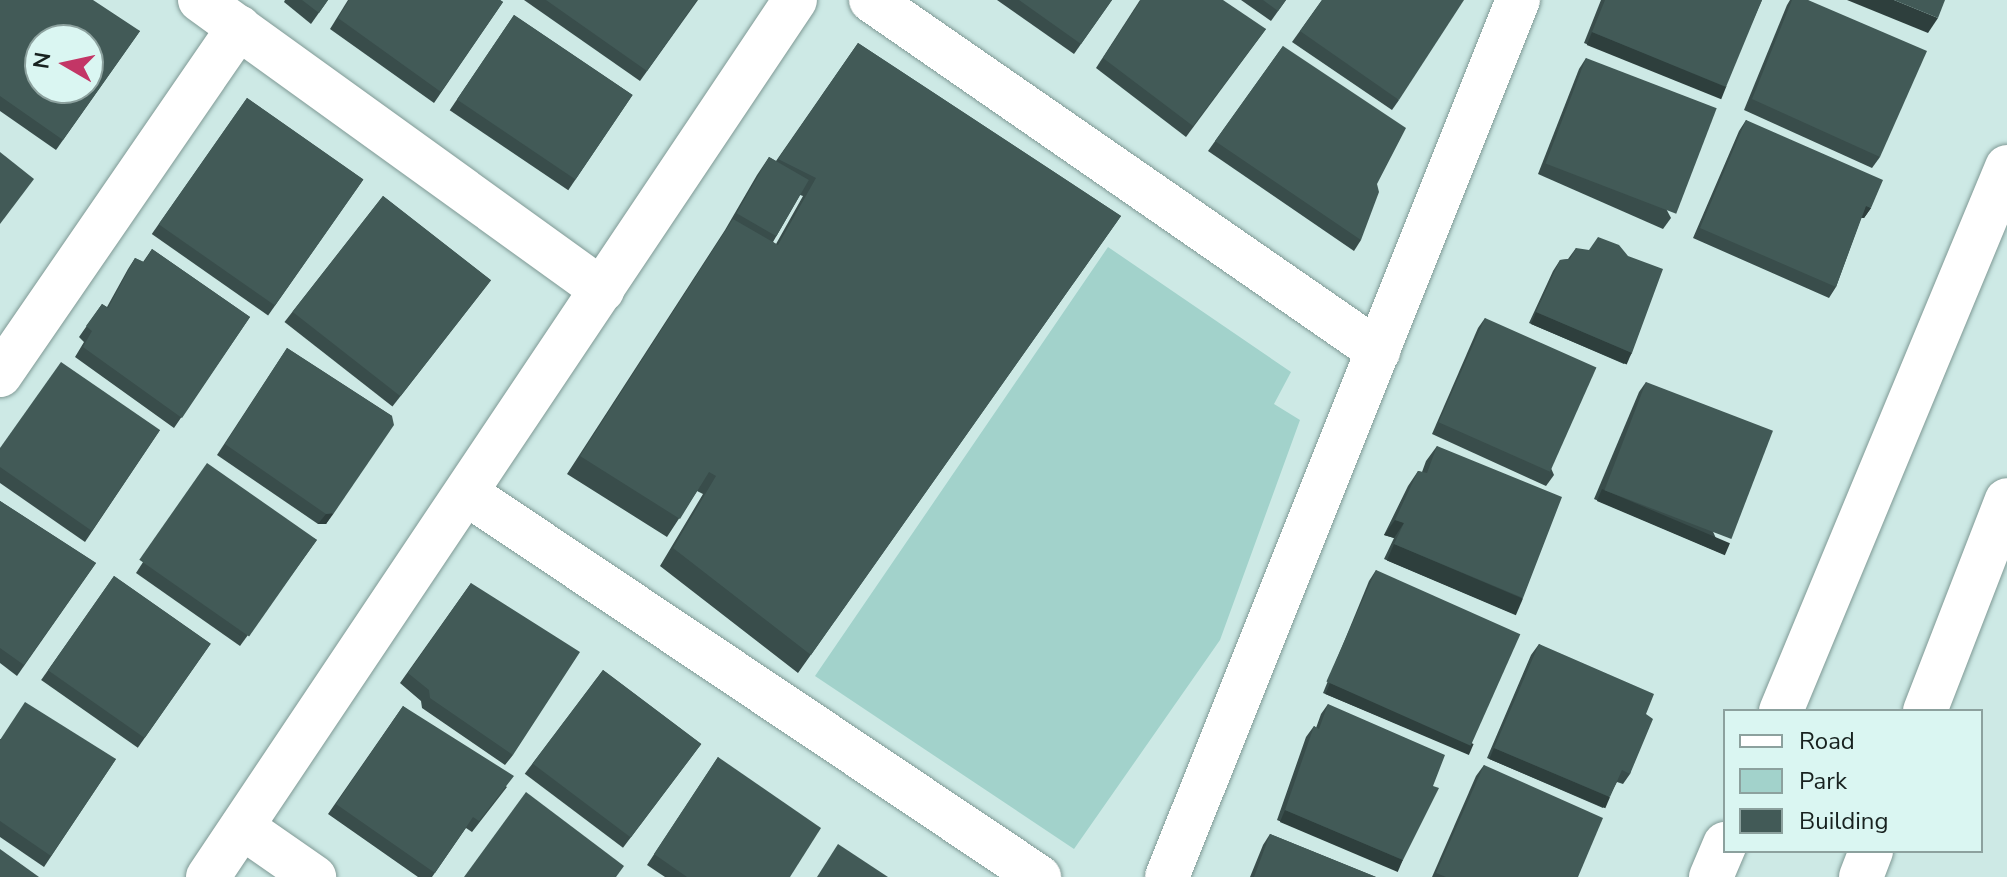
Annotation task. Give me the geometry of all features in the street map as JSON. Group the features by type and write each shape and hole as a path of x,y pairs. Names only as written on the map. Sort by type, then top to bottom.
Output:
{"street":[{"path":"200,0 602,290"},
{"path":"208,877 795,0"},
{"path":"871,0 1378,351"},
{"path":"1167,877 1518,0"},
{"path":"0,375 239,27"},
{"path":"1782,709 2007,167"},
{"path":"466,493 1039,877"},
{"path":"1926,709 2007,500"},
{"path":"242,827 314,877"},
{"path":"1711,877 1723,849"},
{"path":"1861,877 1870,853"}],"green space":[{"path":"1108,247 1291,372 1274,404 1300,420 1220,640 1074,849 815,676"}],"building":[{"path":"0,0 93,0 140,31 104,82 104,24 24,24 24,104 88,104 63,140 0,96"},
{"path":"302,0 328,0 319,13"},
{"path":"349,0 503,2 441,92 338,18"},
{"path":"546,0 697,0 647,71"},
{"path":"1019,0 1112,0 1081,44"},
{"path":"1141,0 1223,0 1266,29 1193,126 1103,58"},
{"path":"1263,0 1286,0 1278,11"},
{"path":"1322,0 1464,0 1399,100 1300,31"},
{"path":"1605,0 1762,0 1726,87 1592,32"},
{"path":"1792,0 1808,0 1927,51 1880,157 1752,99"},
{"path":"1894,0 1945,0 1938,18"},
{"path":"514,15 633,95 576,180 457,100"},
{"path":"858,43 1121,216 811,655 673,548 716,476 709,472 680,519 580,456 733,219 778,245 816,178 778,159"},
{"path":"1283,46 1406,128 1377,184 1379,192 1361,240 1215,141"},
{"path":"1586,58 1717,108 1676,214 1546,163"},
{"path":"247,98 363,179 275,306 159,224"},
{"path":"1746,120 1883,180 1871,208 1866,206 1836,287 1700,228"},
{"path":"0,152 34,179 0,224"},
{"path":"769,157 809,180 776,236 736,213"},
{"path":"383,196 491,280 400,396 292,312"},
{"path":"1598,237 1619,245 1628,256 1663,269 1632,353 1536,312 1560,260 1570,259 1576,248 1589,250"},
{"path":"152,249 250,317 182,418 83,347 92,331 86,326 102,304 108,308 135,258 144,262"},
{"path":"1485,318 1596,368 1550,472 1439,422"},
{"path":"287,348 392,416 394,425 334,513 326,514 225,444"},
{"path":"61,362 160,430 92,531 0,467 0,448"},
{"path":"1646,382 1773,431 1731,539 1604,490"},
{"path":"1437,446 1562,497 1523,598 1394,544 1404,523 1395,520 1418,471 1427,473"},
{"path":"207,463 317,540 249,637 139,560"},
{"path":"0,501 96,563 24,665 0,648"},
{"path":"1376,570 1520,634 1471,746 1326,681"},
{"path":"114,576 211,644 145,738 48,670"},
{"path":"471,583 580,652 513,755 430,698 429,690 408,673"},
{"path":"1539,644 1654,694 1646,714 1653,719 1630,774 1622,770 1610,797 1494,748"},
{"path":"603,670 701,744 631,837 533,763"},
{"path":"25,702 116,759 51,856 0,821 0,740"},
{"path":"1328,704 1445,755 1433,786 1439,788 1403,860 1285,810 1314,726 1319,729"},
{"path":"403,706 514,776 479,821 473,817 435,873 336,804"},
{"path":"718,757 821,828 790,877 687,877 654,854"},
{"path":"1484,765 1603,818 1578,877 1446,877 1436,873"},
{"path":"526,792 624,866 616,877 464,877"},
{"path":"1270,834 1376,877 1254,877"},
{"path":"838,844 888,877 817,877"},
{"path":"0,849 39,877 0,877"}]}
